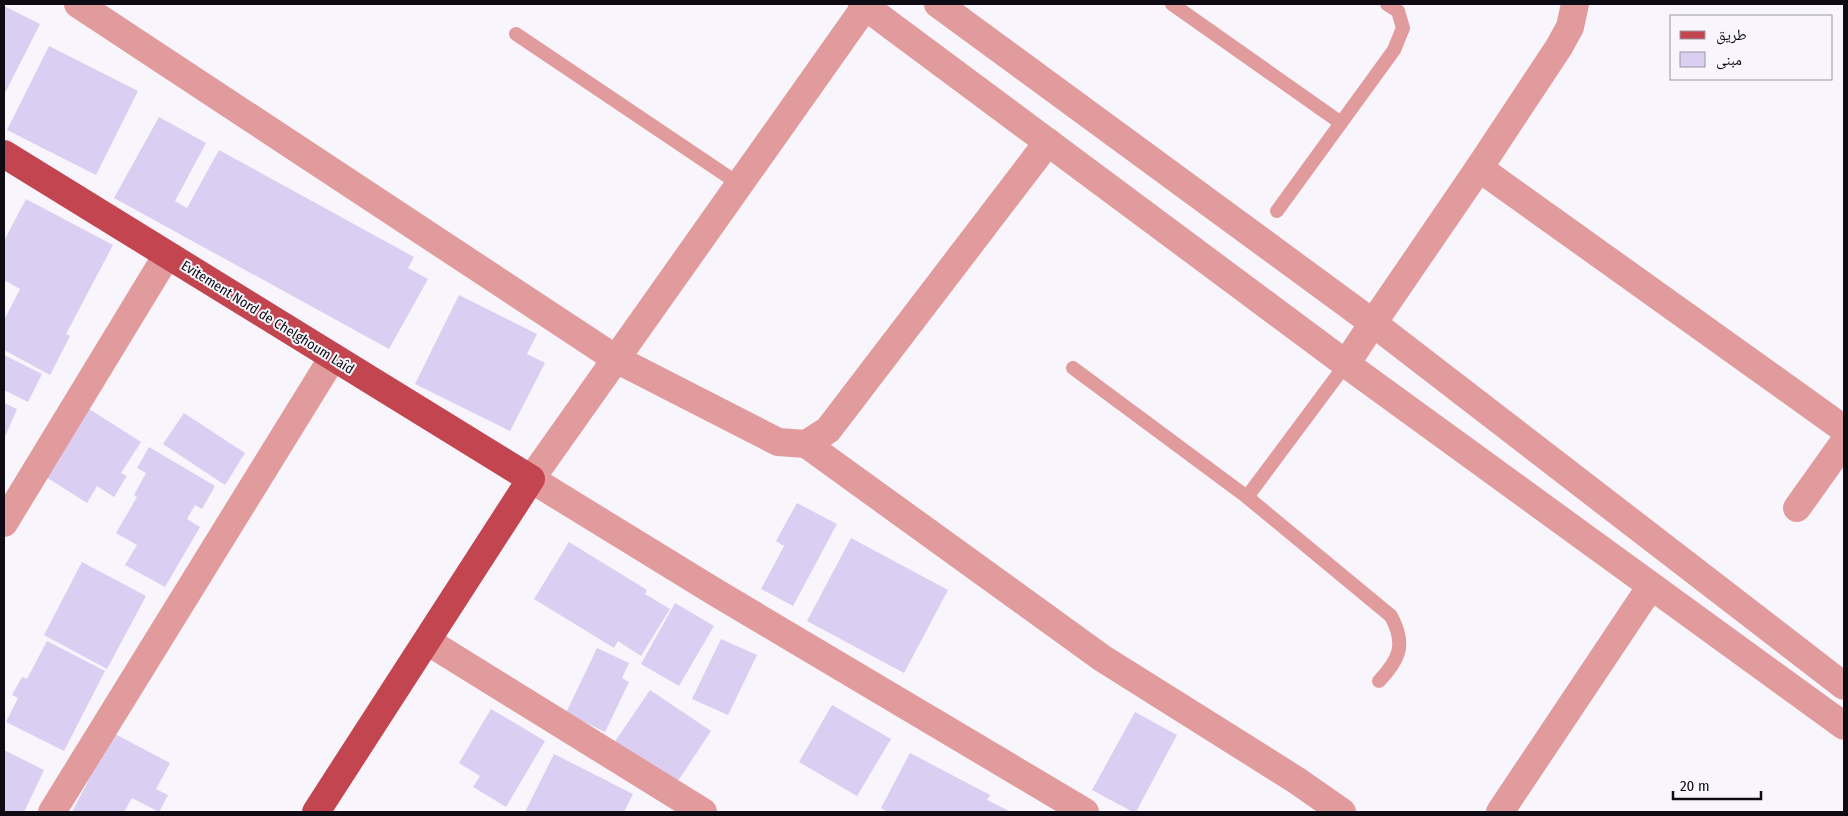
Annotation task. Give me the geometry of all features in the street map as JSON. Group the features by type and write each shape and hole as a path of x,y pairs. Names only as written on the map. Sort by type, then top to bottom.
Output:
{"main road":[{"name":"Evitement Nord de Chelghoum Laîd","path":"4,154 531,479"},
{"path":"316,812 531,479"}],"street":[{"path":"1080,811 531,479 865,4 1346,364 1651,586 1840,714"},
{"path":"938,4 1373,323 1844,686"},
{"path":"1346,364 1559,47 1570,28 1575,4"},
{"path":"93,8 616,359 778,442 806,444 1102,658 1296,780 1342,812"},
{"path":"806,444 828,430 1048,142"},
{"path":"1479,168 1844,429"},
{"path":"4,523 167,254"},
{"path":"52,812 333,357"},
{"path":"1797,508 1844,442"},
{"path":"1500,812 1651,586"},
{"path":"427,641 702,812"}],"lane":[{"path":"1172,4 1341,123"},
{"path":"1277,211 1394,50 1403,28 1398,11 1387,4"},
{"path":"516,34 740,184"},
{"path":"1247,497 1346,364"},
{"path":"1073,368 1247,497 1391,616 1398,628 1400,643 1397,658 1379,681"}],"building":[{"path":"4,6 40,24 4,95"},
{"path":"49,46 138,91 96,175 7,130"},
{"path":"159,117 206,143 175,201 187,208 219,150 414,257 408,268 428,279 389,349 114,198"},
{"path":"26,199 113,245 66,334 70,336 50,375 4,350 4,320 20,289 4,280 4,241"},
{"path":"459,295 537,334 527,354 545,363 510,431 415,384"},
{"path":"4,355 42,374 28,402 4,390"},
{"path":"4,403 17,409 4,439"},
{"path":"86,407 141,442 121,473 127,476 114,497 97,486 87,503 43,475"},
{"path":"184,413 245,453 225,485 163,444"},
{"path":"149,447 215,486 202,509 195,505 187,519 200,527 165,587 125,565 137,545 116,533 137,497 134,495 146,473 137,468"},
{"path":"797,503 837,524 793,606 761,589 784,546 776,541"},
{"path":"851,538 948,590 904,673 807,621"},
{"path":"569,542 647,590 645,594 670,609 641,656 618,641 614,648 534,599"},
{"path":"82,562 146,596 107,669 44,635"},
{"path":"675,603 714,626 679,686 641,664"},
{"path":"721,639 757,655 728,715 692,699"},
{"path":"47,641 105,671 64,751 6,722 18,698 12,695 22,677 27,679"},
{"path":"597,648 629,663 622,678 629,682 605,732 566,713"},
{"path":"650,690 711,731 676,784 614,743"},
{"path":"832,705 891,739 857,796 799,762"},
{"path":"491,709 545,741 506,807 473,787 480,776 459,763"},
{"path":"1135,712 1177,735 1136,812 1133,812 1092,790"},
{"path":"113,733 170,763 156,789 168,795 159,812 132,798 124,812 72,812"},
{"path":"4,750 44,770 24,812 4,812"},
{"path":"910,753 990,795 987,800 1011,812 888,812 881,808"},
{"path":"554,754 633,794 624,812 525,812"}]}
